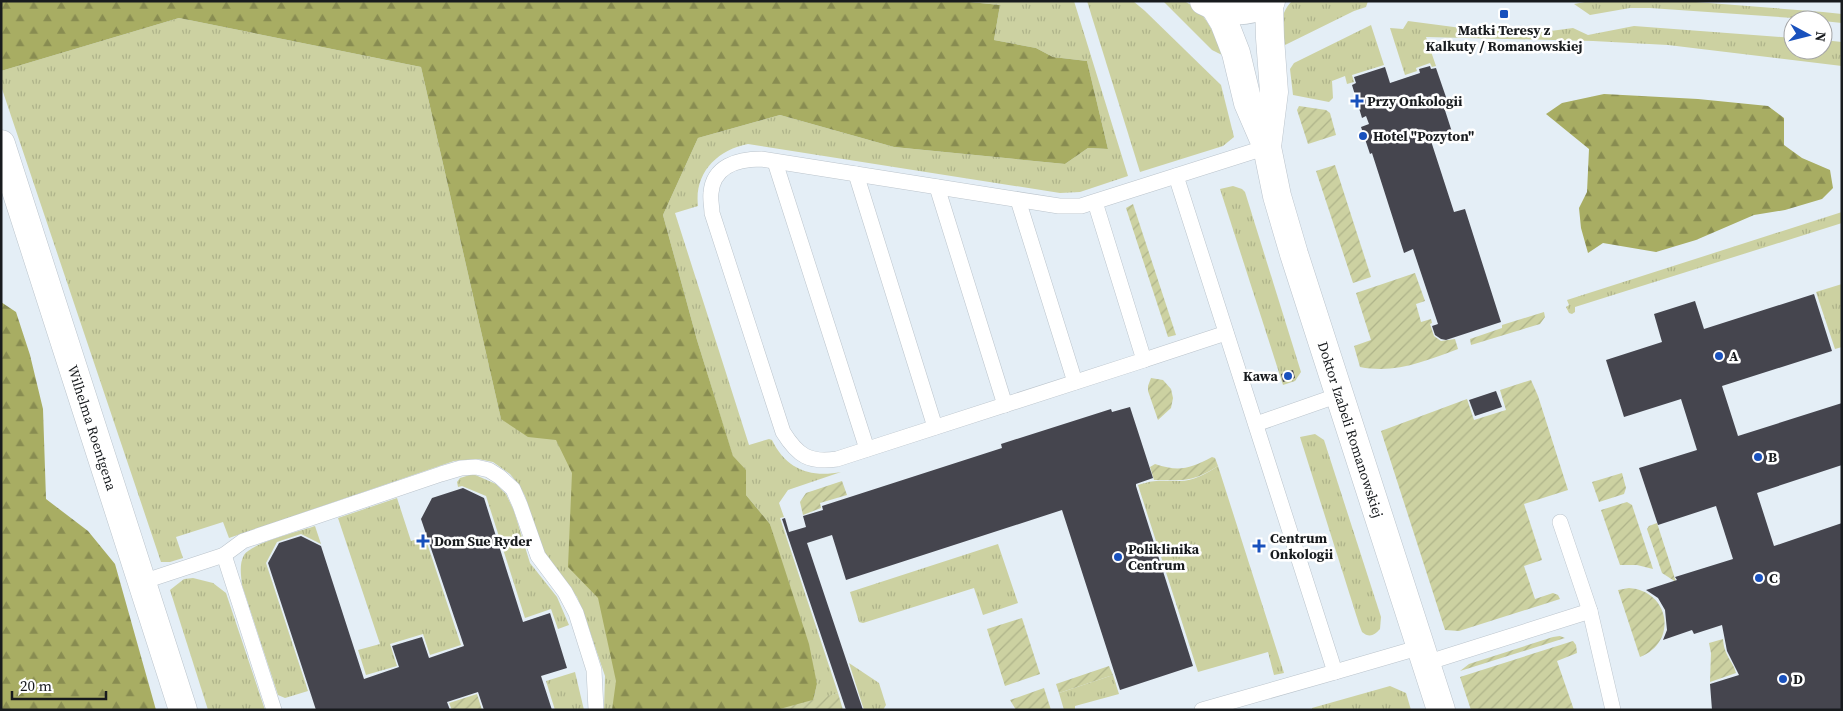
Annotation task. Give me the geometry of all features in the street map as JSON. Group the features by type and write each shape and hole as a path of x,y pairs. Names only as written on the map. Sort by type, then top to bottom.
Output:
{"street":[{"path":"1209,4 1237,11 1270,2"},
{"name":"Doktor Izabeli Romanowskiej","path":"1267,146 1274,92 1270,38 1270,2"},
{"name":"Doktor Izabeli Romanowskiej","path":"1209,4 1224,22 1236,53 1248,104 1267,146 1280,204 1441,710"},
{"name":"Wilhelma Roentgena","path":"1,144 183,710"}],"lane":[{"path":"1226,333 837,459 822,461 808,458 793,448 783,432 712,213 711,192 715,177 727,165 743,159 761,159 1018,200 1059,206 1081,206 1267,146"},
{"path":"776,162 866,449"},
{"path":"856,174 935,427"},
{"path":"1176,176 1335,672"},
{"path":"937,187 1005,405"},
{"path":"1018,200 1075,382"},
{"path":"1095,202 1144,360"},
{"path":"1256,424 1340,395"},
{"path":"142,582 224,555 243,541 441,474 461,468 476,467 489,470 513,489 538,556 565,592 576,613 594,670 596,710"},
{"path":"1560,522 1590,611 1613,710"},
{"path":"224,555 274,710"},
{"path":"1202,710 1335,672 1423,655 1590,611"}],"green space":[{"path":"1,1 960,1 1000,5 994,40 1036,48 1053,57 1087,61 1108,149 1088,148 1065,164 894,147 780,115 698,138 663,215 697,340 733,456 746,470 746,495 770,524 809,644 817,684 813,701 806,710 612,710 616,681 598,598 568,567 572,473 556,440 528,437 501,419 421,67 179,18 1,71"},
{"path":"960,1 1074,1 1128,176 1080,192 1060,193 748,144 727,152 710,165 700,183 698,206 675,213 749,445 769,439 772,440 784,458 800,469 819,474 841,472 788,490 779,503 784,517 780,518 838,693 813,701 817,684 770,524 746,495 746,471 733,457 697,340 663,215 698,138 780,115 894,147 1065,164 1088,148 1108,149 1087,61 1053,57 1036,48 994,40 1000,5"},
{"path":"1087,1 1133,1 1145,11 1221,85 1234,137 1223,146 1140,172"},
{"path":"1163,1 1186,2 1200,12 1210,26 1224,56 1212,50"},
{"path":"1292,1 1368,1 1366,7 1279,48 1282,17"},
{"path":"1590,1 1683,1 1798,10 1783,10 1783,17 1650,8 1630,8 1590,15 1574,4"},
{"path":"1833,13 1842,14 1842,23 1833,22"},
{"path":"179,18 421,67 501,419 625,381 728,710 604,710 605,676 577,597 543,552 525,496 519,485 510,474 493,462 478,459 454,461 229,538 223,522 176,537 183,558 170,562 161,562 1,86 1,71"},
{"path":"1408,21 1469,29 1543,32 1573,28 1588,35 1634,26 1783,37 1783,59 1668,45 1593,41 1426,37 1436,66 1432,67 1430,63 1416,68 1417,71 1405,75 1390,28 1403,29"},
{"path":"1371,25 1384,65 1352,75 1354,82 1347,84 1345,76 1332,81 1333,98 1329,102 1293,95 1290,69 1294,63"},
{"path":"1833,41 1842,42 1842,66 1792,60 1833,60"},
{"path":"1604,94 1698,99 1768,106 1784,118 1784,145 1802,158 1830,170 1833,188 1822,199 1785,210 1754,215 1696,240 1656,252 1603,243 1588,253 1581,228 1579,208 1587,192 1589,149 1546,114 1562,103"},
{"path":"1299,106 1326,110 1330,113 1336,135 1308,144 1297,110"},
{"path":"1335,165 1371,277 1353,283 1316,171"},
{"path":"1233,186 1245,192 1301,372 1295,381 1283,385 1220,189"},
{"path":"1133,204 1176,335 1168,337 1126,208"},
{"path":"1842,212 1842,223 1575,307 1575,312 1572,314 1569,313 1566,307 1569,305 1567,300"},
{"path":"1415,273 1425,301 1416,304 1421,322 1431,319 1432,323 1430,324 1434,336 1441,341 1455,339 1458,349 1422,362 1398,368 1373,369 1360,367 1354,346 1371,340 1356,293"},
{"path":"1842,284 1842,347 1835,349 1816,292"},
{"path":"1,302 16,312 30,355 43,409 46,499 88,531 115,564 156,710 1,710"},
{"path":"1544,312 1545,317 1540,324 1471,345 1470,339 1502,328 1502,325"},
{"path":"1151,378 1163,380 1171,389 1173,398 1171,408 1158,420 1148,391"},
{"path":"1531,380 1538,396 1568,490 1524,504 1542,560 1524,566 1535,599 1553,593 1558,595 1560,599 1459,631 1445,630 1381,431 1467,399 1474,420 1506,410 1500,390"},
{"path":"1315,434 1324,440 1381,617 1380,629 1371,635 1362,632 1359,624 1300,437"},
{"path":"1212,457 1215,458 1218,466 1194,478 1154,480 1150,467 1155,464 1171,468 1184,468"},
{"path":"1218,466 1284,673 1274,675 1268,652 1198,672 1138,485 1154,481 1193,479 1204,475"},
{"path":"1622,473 1626,488 1624,494 1599,502 1592,482"},
{"path":"473,474 496,484 506,494 514,511 530,563 557,597 569,625 558,629 551,609 525,618 486,496 462,486 458,487 457,482 460,478"},
{"path":"842,481 847,495 820,503 821,508 803,515 800,502 806,493"},
{"path":"397,498 411,541 425,537 461,645 430,655 423,634 390,644 397,666 366,675 358,650 380,644 338,518"},
{"path":"1627,502 1632,505 1653,569 1637,565 1620,565 1601,510"},
{"path":"1657,523 1676,582 1662,573 1647,529 1649,526"},
{"path":"315,526 321,544 301,534 277,542 266,563 308,691 285,698 278,695 242,585 241,562 244,555 256,546"},
{"path":"998,544 1018,603 983,615 974,588 863,623 859,622 850,592"},
{"path":"193,578 213,583 226,593 265,710 208,710 170,590 184,579"},
{"path":"1629,588 1643,591 1653,598 1661,607 1664,618 1664,629 1660,640 1652,650 1640,657 1618,590"},
{"path":"1022,618 1040,674 1005,686 987,629"},
{"path":"1560,636 1565,638 1460,671 1469,664"},
{"path":"1723,639 1725,650 1736,673 1710,682 1711,653 1709,643"},
{"path":"1573,641 1576,645 1577,653 1557,661 1574,710 1471,710 1460,677"},
{"path":"849,663 879,683 886,705 883,710 864,710"},
{"path":"1109,666 1113,675 1059,693 1056,684"},
{"path":"575,672 584,710 555,710 546,681"},
{"path":"1113,675 1119,694 1075,706 1075,710 1064,710 1059,693"},
{"path":"1390,686 1406,693 1411,710 1312,710 1312,708"},
{"path":"1044,688 1051,710 1016,710 1010,700"},
{"path":"838,693 843,710 776,710"},
{"path":"477,694 482,710 452,710 449,703"}],"building":[{"path":"1430,66 1431,69 1436,68 1447,100 1442,101 1452,132 1432,138 1433,140 1431,141 1454,212 1465,209 1501,322 1446,340 1435,335 1432,326 1438,324 1413,249 1404,253 1372,153 1370,154 1361,127 1369,124 1366,116 1362,118 1352,85 1356,83 1354,77 1385,67 1390,83 1420,73 1419,69"},
{"path":"1814,294 1832,351 1722,386 1738,436 1842,403 1842,465 1757,493 1774,546 1842,523 1842,710 1712,710 1710,684 1739,675 1727,651 1722,625 1694,634 1692,630 1663,640 1667,630 1665,610 1658,598 1646,590 1677,580 1675,577 1733,559 1716,506 1658,525 1639,468 1697,450 1681,399 1624,417 1606,360 1662,342 1654,314 1695,301 1704,329"},
{"name":"Kawa","path":"1293,370 1295,378 1283,382 1281,374"},
{"path":"1496,391 1502,407 1475,416 1469,400"},
{"name":"Poliklinika Centrum","path":"1130,407 1153,478 1136,484 1136,486 1193,666 1120,690 1062,510 846,580 832,535 807,543 863,710 846,710 782,519 785,518 789,532 806,527 803,516 823,510 822,506 1002,448 1001,444 1111,409 1112,412"},
{"path":"463,488 484,498 523,622 550,613 567,668 541,676 552,710 484,710 478,692 447,702 450,710 316,710 268,563 279,543 301,536 321,546 364,679 399,667 392,646 422,637 429,658 464,646 421,519 432,498"}],"place":[{"name":"Matki Teresy z Kalkuty / Romanowskiej","path":"1504,14"},
{"name":"Przy Onkologii","path":"1357,101"},
{"name":"Hotel \"Pozyton\"","path":"1363,136"},
{"name":"A","path":"1719,356"},
{"name":"Kawa","path":"1288,376"},
{"name":"B","path":"1758,457"},
{"name":"Dom Sue Ryder","path":"423,541"},
{"name":"Centrum Onkologii","path":"1259,546"},
{"name":"Poliklinika Centrum","path":"1118,557"},
{"name":"C","path":"1759,578"},
{"name":"D","path":"1783,679"}]}
